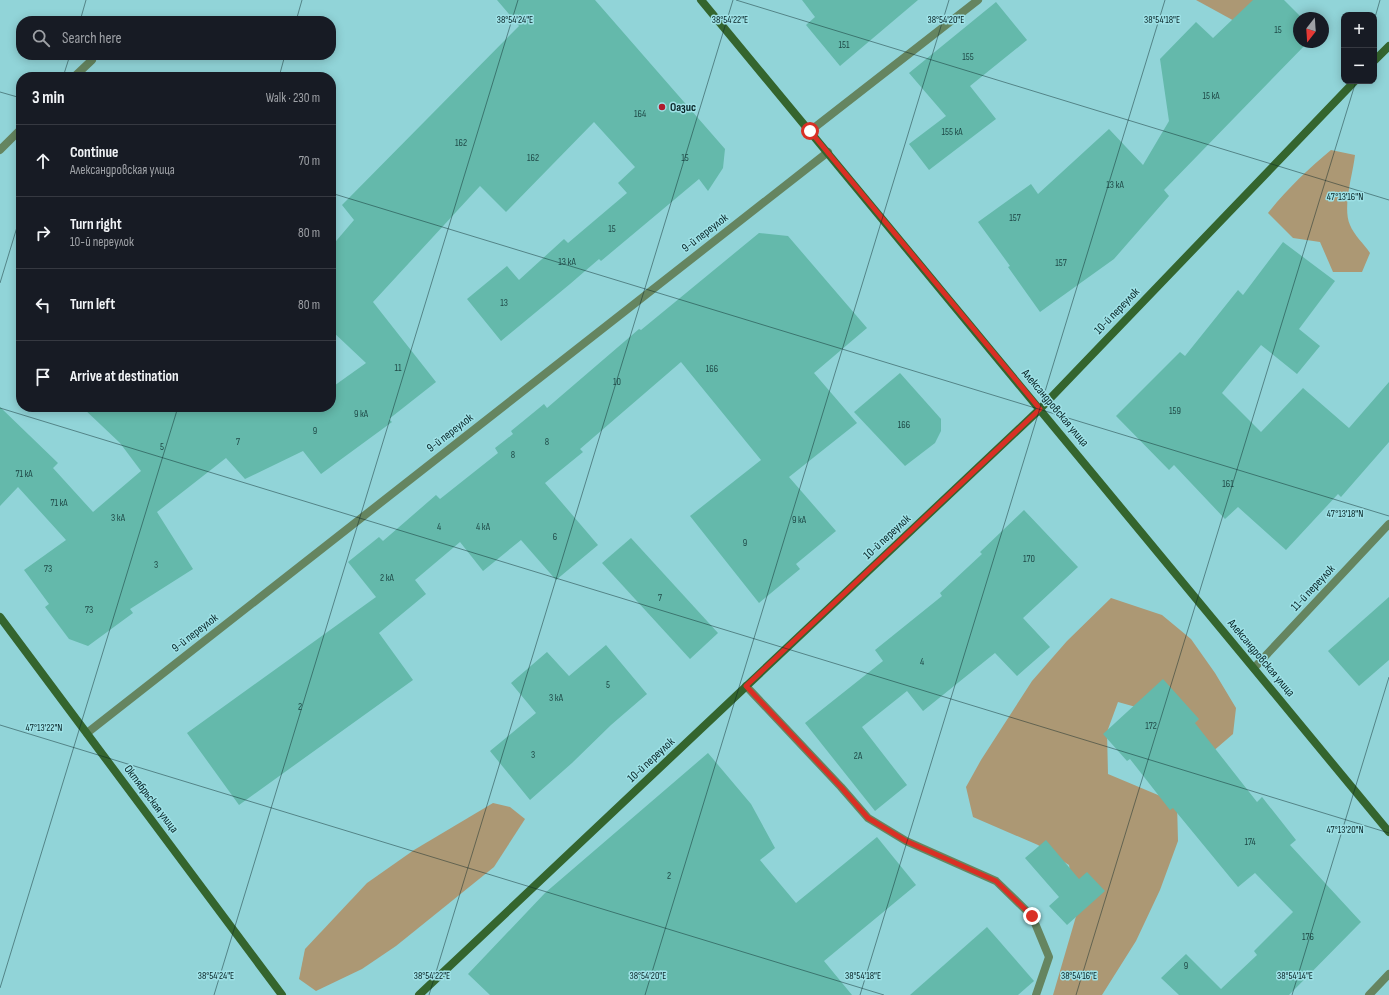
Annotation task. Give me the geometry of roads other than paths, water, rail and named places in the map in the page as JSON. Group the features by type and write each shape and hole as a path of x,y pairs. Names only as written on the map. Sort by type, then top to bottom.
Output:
{"street":[{"name":"Александровская улица","path":"701,0 1389,832"},
{"path":"810,131 978,0"},
{"path":"1377,59 1389,46"},
{"path":"79,72 92,60"},
{"name":"10-й переулок","path":"419,995 1040,409 1352,84"},
{"path":"0,150 16,134"},
{"name":"9-й переулок","path":"87,733 828,152"},
{"name":"11-й переулок","path":"1254,668 1389,524"},
{"name":"Октябрьская улица","path":"0,617 282,995"},
{"path":"746,686 841,787 868,818 906,841 996,881 1032,916 1049,957 1036,995"},
{"path":"1369,995 1389,974"}],"place":[{"name":"Оазис","path":"662,107"}]}
